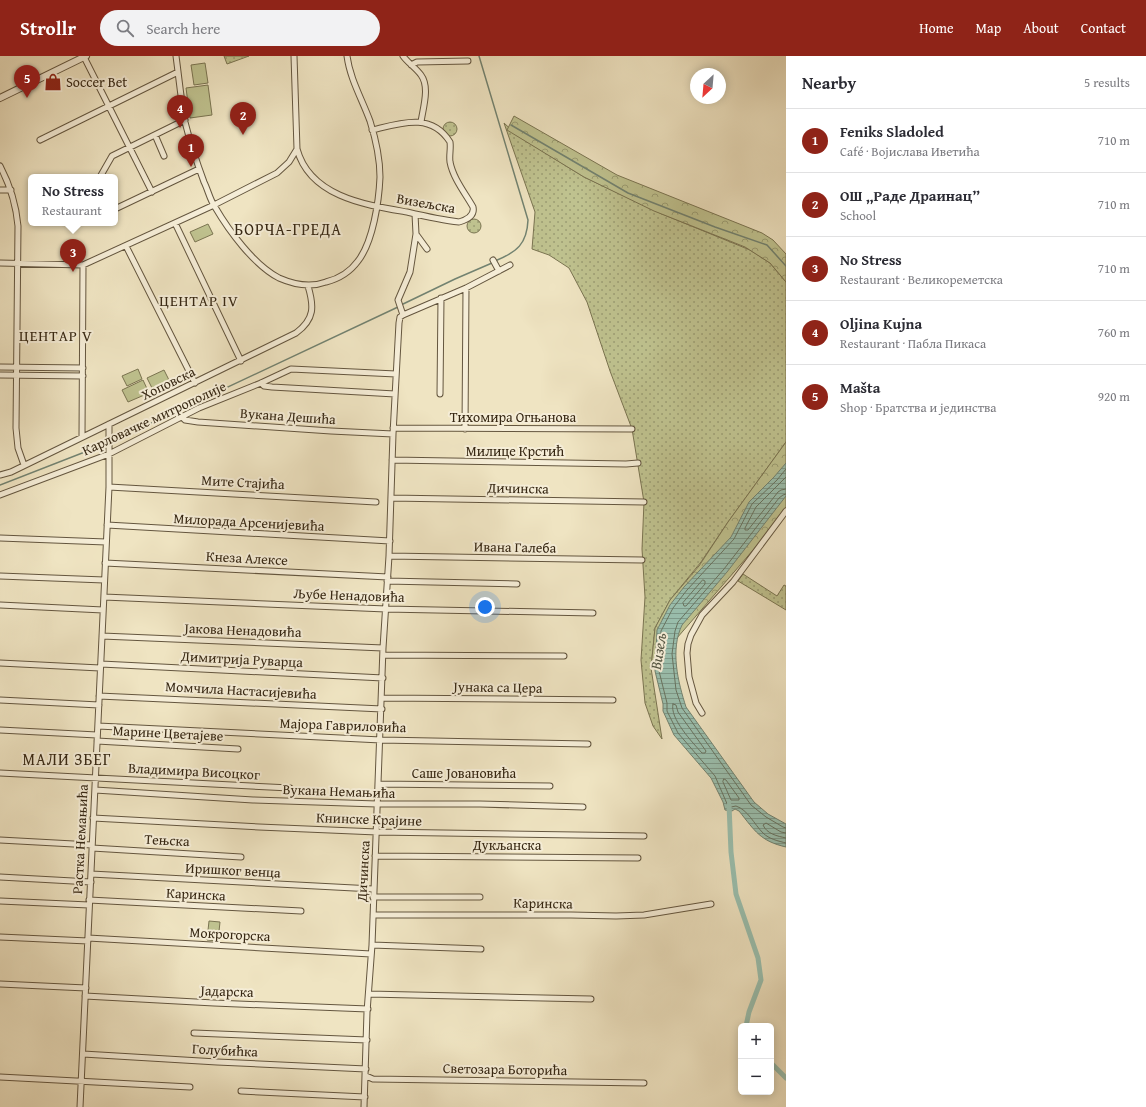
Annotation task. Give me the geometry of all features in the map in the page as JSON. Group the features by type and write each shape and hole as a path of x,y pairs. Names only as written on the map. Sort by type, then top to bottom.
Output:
{"street":[{"path":"0,98 85,56 152,192"},
{"path":"176,56 185,120 199,169 214,205 224,222 252,257 278,277 296,284 308,286 320,284 339,277 346,273 359,261 368,242 377,207 379,164 376,143 352,78 347,56"},
{"path":"0,263 83,265 214,205 277,173 289,162 297,149 294,56"},
{"path":"403,56 421,75 425,86 421,122"},
{"path":"411,65 417,62 468,61"},
{"path":"40,140 178,72"},
{"path":"102,174 111,157 185,120"},
{"name":"Визељска","path":"297,149 304,167 310,174 318,182 344,197 377,207 459,222 466,220 474,211 451,166 449,141 435,127 421,122 399,123 372,130"},
{"path":"155,135 164,156"},
{"path":"0,166 11,190 17,220 18,264 16,438 24,465"},
{"path":"118,208 199,169"},
{"path":"0,190 11,190"},
{"path":"415,214 416,234 410,272 398,300 401,314 466,288 510,265"},
{"path":"175,223 241,361"},
{"path":"416,234 428,249"},
{"path":"126,246 195,383"},
{"path":"495,263 499,271"},
{"path":"82,436 83,265"},
{"name":"Хоповска","path":"0,475 24,465 82,436 109,426 296,333 306,324 310,318 313,308 308,286"},
{"path":"465,429 466,288"},
{"path":"440,394 441,298"},
{"name":"Дичинска","path":"364,1107 381,740 383,648 390,541 393,431 398,328 401,314"},
{"path":"0,367 83,368"},
{"name":"Карловачке митрополије","path":"0,495 109,454 199,408 295,368 396,374"},
{"path":"0,375 83,376"},
{"path":"261,383 264,386 272,387 395,394"},
{"name":"Вукана Дешића","path":"182,417 185,420 198,422 337,432 393,431"},
{"name":"Растка Немањића","path":"80,1107 109,487 109,426"},
{"name":"Тихомира Огњанова","path":"393,431 465,429 632,429"},
{"name":"Милице Крстић","path":"392,460 638,463"},
{"name":"Мите Стајића","path":"109,487 376,502"},
{"name":"Дичинска","path":"391,498 644,502"},
{"path":"702,713 696,703 689,677 687,653 691,635 702,614 732,582 786,511"},
{"name":"Милорада Арсенијевића","path":"107,525 390,541"},
{"path":"0,538 106,542"},
{"name":"Ивана Галеба","path":"389,556 642,560"},
{"name":"Кнеза Алексе","path":"105,563 388,579"},
{"path":"0,576 104,580"},
{"path":"388,579 517,584"},
{"name":"Љубе Ненадовића","path":"104,597 386,609 593,613"},
{"path":"0,605 103,610"},
{"name":"Јакова Ненадовића","path":"102,636 383,648"},
{"path":"383,655 564,656"},
{"name":"Димитрија Руварца","path":"0,663 382,678"},
{"name":"Момчила Настасијевића","path":"99,696 382,709"},
{"name":"Јунака са Цера","path":"382,698 613,700"},
{"path":"0,700 99,705"},
{"name":"Мајора Гавриловића","path":"98,726 381,740 588,744"},
{"path":"0,730 97,735"},
{"name":"Марине Цветајеве","path":"97,741 238,749"},
{"name":"Владимира Висоцког","path":"0,773 290,788"},
{"name":"Саше Јовановића","path":"378,784 550,786"},
{"name":"Вукана Немањића","path":"95,790 253,800 377,804 480,804 583,807"},
{"name":"Книнске Крајине","path":"94,818 377,832 644,836"},
{"name":"Тењска","path":"0,840 241,857"},
{"name":"Дукљанска","path":"375,856 638,858"},
{"name":"Иришког венца","path":"91,874 373,889"},
{"path":"0,877 90,882"},
{"path":"373,897 480,897"},
{"name":"Каринска","path":"0,901 89,902 301,911"},
{"name":"Каринска","path":"373,915 616,916 644,915 711,904"},
{"name":"Мокрогорска","path":"0,937 371,954"},
{"path":"372,945 481,949"},
{"path":"0,984 86,988"},
{"path":"369,994 590,999"},
{"name":"Јадарска","path":"85,996 368,1009"},
{"path":"194,1033 367,1040"},
{"name":"Голубићка","path":"83,1054 366,1069"},
{"name":"Светозара Боторића","path":"366,1076 373,1079 644,1083"},
{"path":"0,1077 190,1087"},
{"path":"241,1091 365,1097"}],"green space":[{"path":"224,56 249,56 227,64"},
{"path":"205,63 208,83 194,85 191,65"},
{"path":"208,85 212,115 190,118 186,88"},
{"path":"514,116 617,175 762,233 773,240 786,254 786,282 770,263 745,247 654,211 584,177 507,130"},
{"path":"447,122 453,122 457,126 457,132 453,136 447,136 443,132 443,126"},
{"path":"504,123 518,136 584,177 662,214 750,250 770,263 786,282 786,442 701,562 670,600 655,628 651,668 662,739 653,726 645,703 641,660 645,597 642,549 644,502 632,429 610,371 587,302 569,268 549,255 532,249 535,212"},
{"path":"471,219 477,219 481,223 481,229 477,233 471,233 467,229 467,223"},
{"path":"208,224 213,234 195,242 190,232"},
{"path":"138,369 142,379 127,386 122,376"},
{"path":"164,370 170,382 153,390 147,378"},
{"path":"143,380 149,393 128,402 122,390"},
{"path":"786,442 786,512 651,668 655,628 670,600 699,566 728,522"},
{"path":"743,574 777,596 784,585 786,586 786,610 738,581"},
{"path":"209,921 220,922 218,941 207,940"}],"water":[{"name":"Визељ","path":"786,463 786,496 727,572 682,625 676,645 676,666 686,707 754,802 768,814 786,824 786,847 777,845 764,838 754,830 739,811 735,809 732,811 725,810 723,802 711,778 674,735 663,711 663,704 655,671 657,630 670,605 684,587 731,537 749,502"}],"waterway":[{"path":"479,56 528,220 526,235 519,246 509,254 495,261"},
{"path":"511,125 628,193 715,227 767,245 786,266"},
{"path":"401,305 492,263"},
{"path":"0,485 113,441 398,307"},
{"path":"729,805 731,852 736,894 758,958 761,980 749,1012 747,1023"},
{"path":"774,1066 786,1078"}],"place":[{"name":"Soccer Bet","path":"53,82"},
{"name":"Mašta","path":"27,98"},
{"name":"Oljina Kujna","path":"180,128"},
{"name":"ОШ „Раде Драинац”","path":"243,135"},
{"name":"Feniks Sladoled","path":"191,167"},
{"name":"No Stress","path":"73,272"}],"district":[{"name":"БОРЧА-ГРЕДА","path":"288,229"},
{"name":"ЦЕНТАР IV","path":"199,300"},
{"name":"ЦЕНТАР V","path":"56,335"},
{"name":"МАЛИ ЗБЕГ","path":"67,759"}]}
